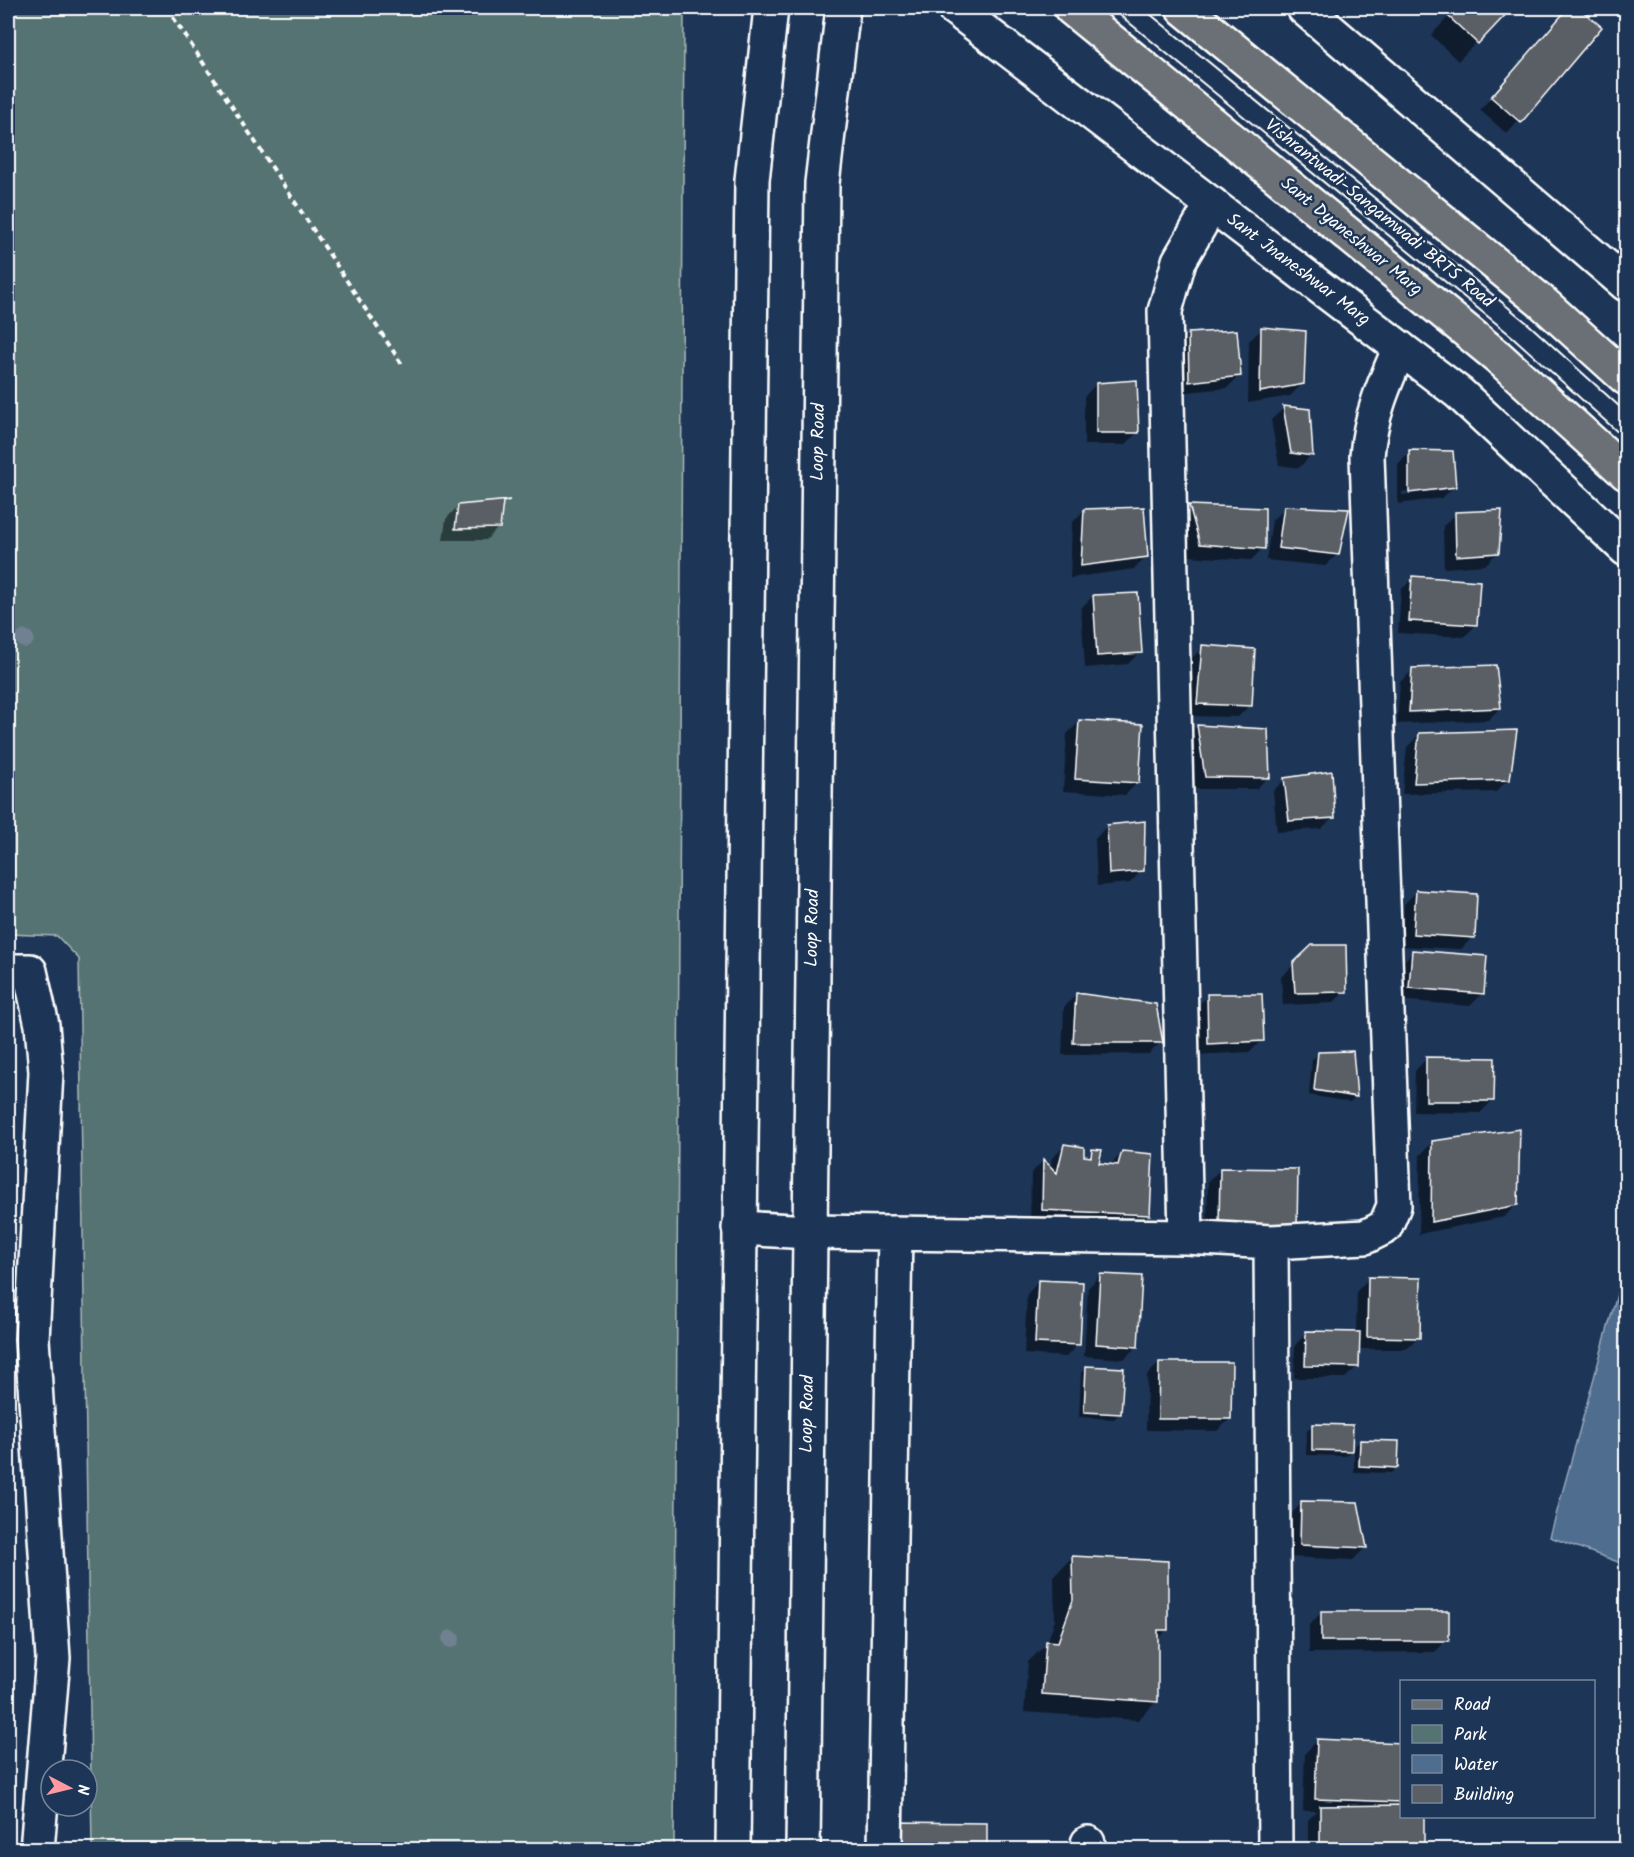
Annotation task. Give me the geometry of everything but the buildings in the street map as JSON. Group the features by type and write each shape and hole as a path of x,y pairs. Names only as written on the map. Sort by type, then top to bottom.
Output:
{"main road":[{"name":"Sant Dyaneshwar Marg","path":"1071,8 1497,356 1626,473"},
{"path":"1183,8 1543,303 1626,378"}],"street":[{"path":"733,1850 752,180 771,8"},
{"name":"Loop Road","path":"804,1850 822,183 843,8"},
{"name":"Sant Jnaneshwar Marg","path":"954,8 1459,393 1626,549"},
{"path":"1304,8 1626,284"},
{"path":"1186,1237 1165,311 1179,261 1212,204"},
{"path":"739,1228 810,1232 1186,1237 1271,1242 1365,1238 1385,1227 1394,1206 1367,456 1369,433 1376,404 1400,348"},
{"path":"8,971 30,971 42,1025 46,1072 32,1339 53,1658 37,1850"},
{"path":"885,1850 895,1233"},
{"path":"1271,1242 1275,1850"}],"lane":[{"name":"Vishrantwadi-Sangamwadi BRTS Road","path":"1127,8 1520,330 1626,426"}],"path":[{"path":"167,8 403,366"}],"green space":[{"path":"8,8 684,8 674,1849 92,1849 92,1818 99,1818 99,1758 91,1758 79,959 57,936 8,934"}],"water":[{"path":"1626,1262 1626,1565 1550,1537"}]}
